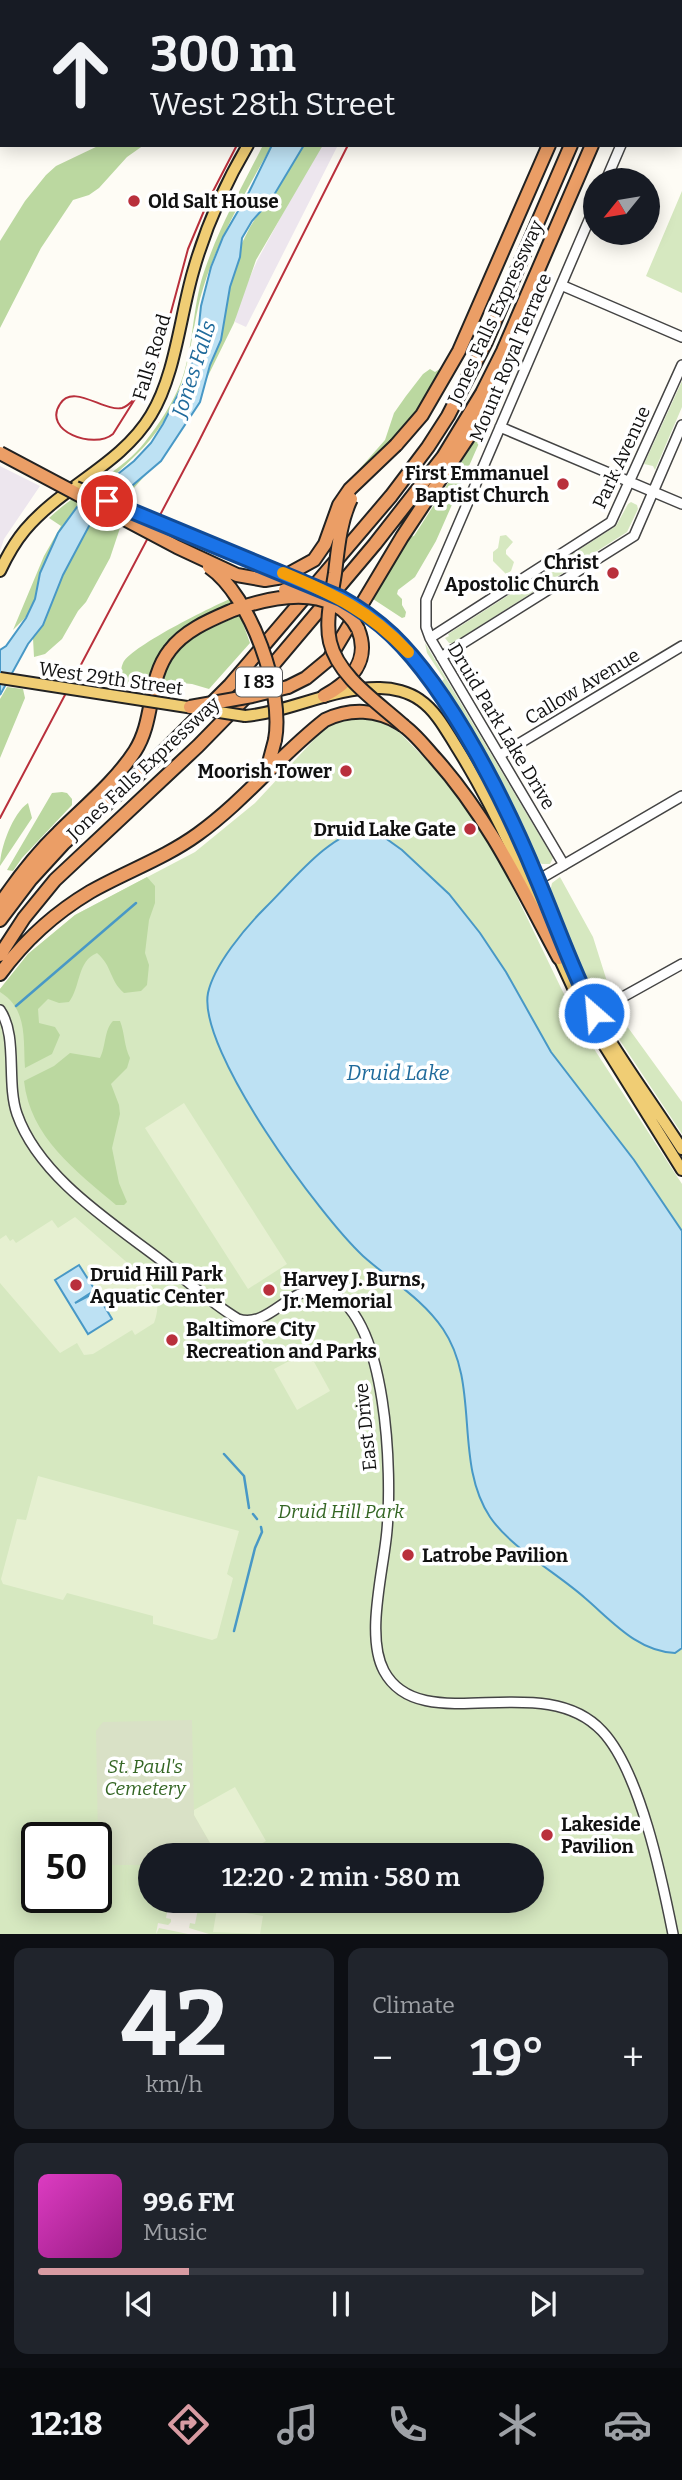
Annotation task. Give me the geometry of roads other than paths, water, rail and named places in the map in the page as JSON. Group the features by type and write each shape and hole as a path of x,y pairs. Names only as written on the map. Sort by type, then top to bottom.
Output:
{"highway":[{"path":"548,147 460,351 422,415 356,491 346,510 328,626 329,640 341,665 407,728 469,799 507,861 559,958"},
{"path":"546,200 561,147"},
{"name":"Jones Falls Expressway","path":"0,920 50,857 230,685 398,486 448,416 486,342 570,147"},
{"name":"Jones Falls Expressway","path":"0,955 24,918 55,880 198,746 244,698 375,544 443,457 482,393 503,351 591,147"},
{"path":"190,707 288,687 317,670 329,659 402,537 473,430 503,351"},
{"path":"0,453 177,547 248,579 265,580 283,577 306,565 319,553 330,536 339,505 350,489 396,445"},
{"path":"177,547 215,571 233,590 246,610 275,695 278,724 266,774"},
{"path":"0,904 42,850 111,780 137,747 146,728 159,669 169,650 187,633 269,594 302,588 320,589"},
{"path":"233,610 281,597 312,597 347,612 358,629 363,646 356,671 346,683 324,696"},
{"path":"0,974 61,911 92,891 196,836 233,807 316,727 334,716 368,712 391,719 407,728"}],"main road":[{"name":"Falls Road","path":"0,570 35,520 126,446 152,414 167,377 194,269 223,196 247,147"},
{"name":"Druid Park Lake Drive","path":"0,453 126,509 320,589 367,614 393,636 422,671 473,749 538,880 573,973 594,1013 682,1149"},
{"name":"West 29th Street","path":"0,678 244,716 274,712 324,696 361,689 395,689 411,695 431,710 451,737 485,794 559,958"},
{"path":"559,958 596,1033 682,1170"}],"street":[{"path":"611,168 620,147"},
{"name":"Mount Royal Terrace","path":"426,600 583,234"},
{"path":"561,285 682,337"},
{"name":"Park Avenue","path":"430,638 611,522 682,365"},
{"path":"441,657 634,536 682,425"},
{"path":"500,427 682,504"},
{"name":"Druid Park Lake Drive","path":"426,600 426,627 430,638 564,865"},
{"name":"Callow Avenue","path":"500,755 682,646"},
{"path":"538,880 682,796"},
{"path":"594,1013 682,964"},
{"name":"East Drive","path":"0,1010 7,1025 11,1091 21,1125 39,1155 87,1202 238,1319 253,1321 300,1293 317,1290 339,1298 353,1312 364,1332 373,1359 385,1429 388,1515 377,1626 378,1652 384,1671 396,1686 418,1700 439,1703 545,1703 569,1708 595,1724 617,1751 635,1793 655,1858 673,1934"}],"water":[{"name":"Jones Falls","path":"271,147 303,147 271,200 252,221 242,238 221,340 210,365 200,402 161,461 89,526 63,575 43,625 28,644 0,695 0,650 6,646 26,618 35,599 40,573 58,533 77,507 134,461 151,443 189,373 211,267 223,237"},
{"name":"Druid Lake","path":"366,830 381,835 402,850 449,894 480,933 506,972 551,1052 634,1160 682,1231 682,1648 675,1653 649,1647 626,1634 574,1589 522,1550 490,1517 472,1472 461,1374 443,1329 416,1299 363,1256 344,1236 293,1171 266,1131 241,1091 222,1053 210,1019 208,993 223,959 248,926 312,860 339,839"},
{"path":"79,1265 95,1290 75,1303 96,1292 112,1319 88,1334 55,1280"}],"waterway":[{"path":"16,1006 136,903"},
{"path":"224,1454 244,1476 249,1508"},
{"path":"253,1514 257,1519"},
{"path":"234,1631 255,1548 262,1532 261,1527"}],"tram line":[{"path":"137,396 157,364 188,249 209,199 236,147"},
{"path":"0,818 197,445 347,147"},
{"path":"137,396 113,434 105,438 83,439 64,430 58,422 56,414 66,398 81,397 122,408 137,396"}],"place":[{"name":"Old Salt House","path":"134,201"},
{"name":"First Emmanuel Baptist Church","path":"563,484"},
{"name":"Christ Apostolic Church","path":"613,573"},
{"name":"Moorish Tower","path":"346,771"},
{"name":"Druid Lake Gate","path":"470,829"},
{"name":"Druid Hill Park Aquatic Center","path":"76,1285"},
{"name":"Harvey J. Burns, Jr. Memorial","path":"269,1290"},
{"name":"Baltimore City Recreation and Parks","path":"172,1340"},
{"name":"Latrobe Pavilion","path":"408,1555"},
{"name":"Lakeside Pavilion","path":"547,1835"}],"park label":[{"name":"Druid Hill Park","path":"341,1511"},
{"name":"St. Paul's Cemetery","path":"145,1777"}]}
